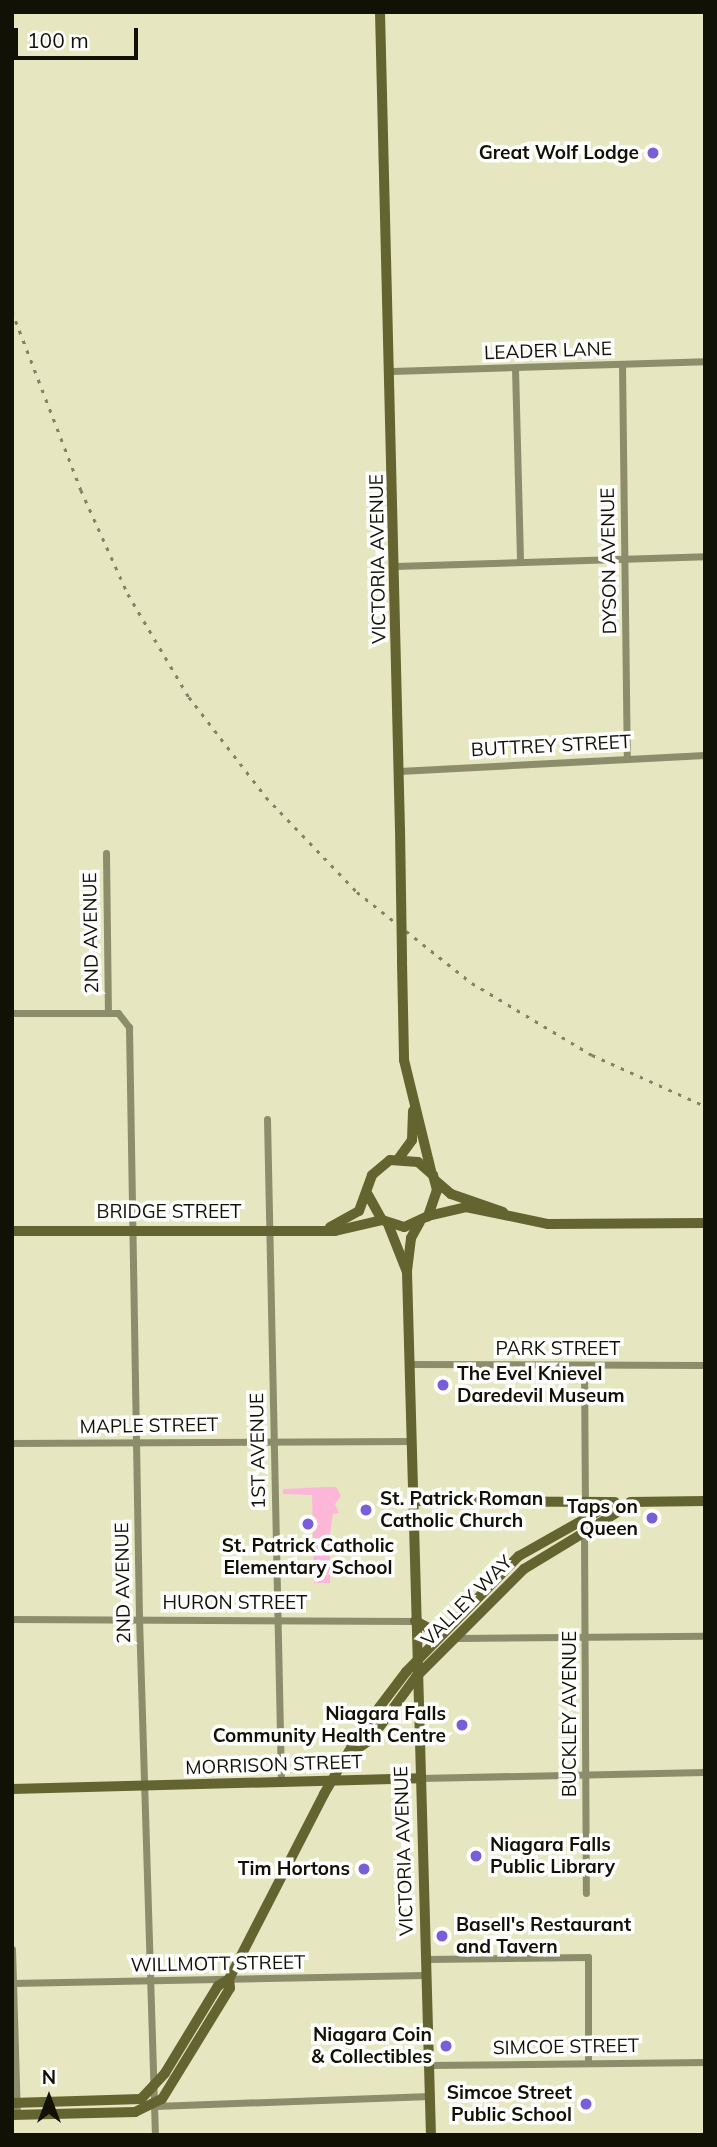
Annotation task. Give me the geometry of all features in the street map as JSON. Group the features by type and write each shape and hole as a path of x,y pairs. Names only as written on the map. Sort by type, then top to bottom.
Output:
{"main road":[{"name":"VICTORIA AVENUE","path":"380,12 392,371 404,1060 434,1178"},
{"name":"VICTORIA AVENUE","path":"399,1158 411,1140 414,1103"},
{"path":"506,1213 489,1203 451,1194 418,1162 399,1158 372,1175 368,1195 385,1222 404,1227 457,1207 506,1213 558,1225 705,1223"},
{"path":"424,1219 436,1199 434,1178"},
{"name":"BRIDGE STREET","path":"326,1228 354,1217 368,1195"},
{"name":"VICTORIA AVENUE","path":"424,1219 411,1238 407,1272 416,1677 431,2135"},
{"name":"BRIDGE STREET","path":"12,1231 343,1230 365,1221 385,1222"},
{"name":"VICTORIA AVENUE","path":"385,1222 397,1238 407,1272"},
{"path":"413,1501 705,1501"},
{"name":"VALLEY WAY","path":"154,2088 218,1986 229,1979 359,1734 416,1658 519,1556 615,1502"},
{"name":"VALLEY WAY","path":"350,1754 370,1740 416,1677 458,1638 524,1569 634,1502"},
{"path":"415,1621 440,1634"},
{"name":"MORRISON STREET","path":"12,1789 420,1778"},
{"name":"VALLEY WAY","path":"155,2106 184,2070 230,1988 229,1979"},
{"path":"15,2103 131,2101 154,2088"},
{"path":"15,2115 135,2112 155,2106"}],"street":[{"name":"LEADER LANE","path":"392,371 705,360"},
{"name":"DYSON AVENUE","path":"622,364 627,757"},
{"path":"515,368 520,561"},
{"path":"395,566 705,556"},
{"name":"BUTTREY STREET","path":"399,771 705,755"},
{"name":"2ND AVENUE","path":"106,853 108,1013 123,1014 129,1030 139,1618 155,2135"},
{"path":"12,1013 108,1013"},
{"name":"1ST AVENUE","path":"267,1119 281,1783"},
{"name":"PARK STREET","path":"410,1364 705,1365"},
{"path":"584,1365 585,1502"},
{"name":"MAPLE STREET","path":"12,1443 412,1441"},
{"name":"BUCKLEY AVENUE","path":"584,1534 586,1893"},
{"name":"HURON STREET","path":"12,1619 415,1621"},
{"path":"458,1638 705,1636"},
{"name":"MORRISON STREET","path":"420,1778 705,1772"},
{"path":"12,1949 15,2115"},
{"path":"425,1959 588,1957 589,2062"},
{"name":"WILLMOTT STREET","path":"13,1983 425,1975"},
{"name":"SIMCOE STREET","path":"428,2065 705,2062"},
{"path":"155,2106 430,2096"}],"shaded area":[{"path":"336,1487 341,1496 335,1504 339,1513 333,1514 330,1534 330,1583 314,1583 312,1495 283,1494 283,1489"}],"railway":[{"path":"12,311 81,490 128,594 189,697 266,797 357,892 472,983 592,1055 705,1106"}],"place":[{"name":"Great Wolf Lodge","path":"653,153"},
{"name":"The Evel Knievel Daredevil Museum","path":"443,1385"},
{"name":"St. Patrick Roman Catholic Church","path":"366,1510"},
{"name":"Taps on Queen","path":"652,1518"},
{"name":"St. Patrick Catholic Elementary School","path":"308,1524"},
{"name":"Niagara Falls Community Health Centre","path":"462,1725"},
{"name":"Niagara Falls Public Library","path":"476,1856"},
{"name":"Tim Hortons","path":"364,1869"},
{"name":"Basell's Restaurant and Tavern","path":"442,1936"},
{"name":"Niagara Coin & Collectibles","path":"446,2046"},
{"name":"Simcoe Street Public School","path":"586,2104"}]}
